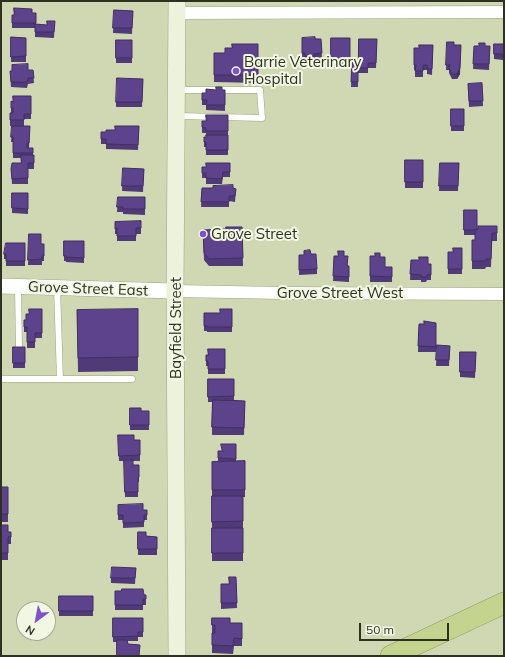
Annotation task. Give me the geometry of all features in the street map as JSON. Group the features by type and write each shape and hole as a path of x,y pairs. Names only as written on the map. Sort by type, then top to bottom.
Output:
{"highway":[{"path":"392,656 504,603"}],"main road":[{"name":"Bayfield Street","path":"177,7 175,291 177,656"}],"street":[{"path":"177,7 359,6 504,12"},
{"name":"Grove Street East","path":"1,286 175,291"},
{"name":"Grove Street West","path":"175,291 291,294 504,294"}],"lane":[{"path":"176,116 262,118 260,90 177,90"},
{"path":"18,287 19,351"},
{"path":"57,288 60,379"},
{"path":"1,379 132,379"}],"building":[{"path":"14,8 32,9 32,13 36,13 36,23 12,23"},
{"path":"114,10 133,11 132,28 113,28"},
{"path":"47,21 55,21 54,32 35,32 35,24 47,25"},
{"path":"11,37 26,38 26,56 11,57"},
{"path":"315,37 315,39 321,39 322,53 305,57 305,53 302,53 302,38"},
{"path":"331,38 350,38 350,63 331,63"},
{"path":"359,39 377,39 376,63 368,63 368,68 358,68 358,82 351,82 352,60 358,60"},
{"path":"116,40 132,40 132,58 116,58"},
{"path":"447,42 454,42 454,45 461,45 460,68 457,74 452,74 449,68 450,65 446,65"},
{"path":"479,43 485,43 485,46 490,46 489,64 473,64 474,46 479,46"},
{"name":"Barrie Veterinary Hospital","path":"232,44 258,44 258,75 214,75 214,53 225,53 225,48 232,48"},
{"path":"494,44 504,44 504,64 503,54 494,54"},
{"path":"419,45 433,45 432,69 427,69 427,65 423,65 423,71 415,71 416,65 414,65 414,48 419,48"},
{"path":"28,64 28,70 33,70 34,78 28,78 27,82 11,82 10,71 12,71 12,65"},
{"path":"117,78 143,79 142,102 116,102"},
{"path":"482,83 483,101 469,101 468,84"},
{"path":"216,87 222,87 222,90 225,90 225,105 206,105 207,100 202,100 202,93 206,93 206,89 216,90"},
{"path":"13,96 31,96 31,114 24,114 24,120 10,120 10,113 13,113 11,101 13,102"},
{"path":"451,109 464,109 464,126 451,126"},
{"path":"206,115 228,115 228,131 206,131 206,128 202,127 202,121 206,121"},
{"path":"12,126 30,126 29,143 27,143 27,148 33,148 33,153 13,153 13,137 11,137"},
{"path":"115,126 139,126 138,145 106,144 106,139 101,139 101,132 106,132 106,130 115,130"},
{"path":"206,135 228,135 228,150 206,150 206,142 204,142 204,137 206,137"},
{"path":"21,155 34,155 34,163 28,163 28,178 12,179 12,163 21,163"},
{"path":"405,160 423,160 423,182 405,182"},
{"path":"206,163 230,163 230,172 223,172 222,179 206,178 206,173 202,173 202,167 206,167"},
{"path":"440,163 459,163 458,186 439,186"},
{"path":"123,168 144,169 143,186 122,186"},
{"path":"233,185 233,188 236,189 235,196 229,196 229,202 201,202 202,188"},
{"path":"12,193 28,193 28,209 12,208"},
{"path":"118,197 145,197 145,209 123,209 123,207 117,207"},
{"path":"464,210 477,210 477,230 464,230"},
{"path":"141,221 141,228 136,228 136,236 117,236 115,222"},
{"path":"478,226 497,226 497,233 492,233 491,259 486,259 485,261 472,261 472,240 475,240 475,231"},
{"path":"226,227 242,227 243,258 209,259 204,253 203,230 226,229"},
{"path":"29,234 41,234 41,244 44,244 44,256 42,256 42,259 28,260"},
{"path":"64,241 84,241 84,258 64,256"},
{"path":"6,243 25,243 25,261 6,261 6,254 4,254"},
{"path":"453,248 462,248 462,269 448,269 448,252 453,252"},
{"path":"310,250 311,254 316,254 317,269 299,270 299,255 304,255 304,251"},
{"path":"338,251 344,251 344,256 348,256 347,266 349,266 349,277 333,276 334,256 338,256"},
{"path":"375,253 380,253 380,257 385,257 385,267 392,267 392,277 370,276 370,256 375,256"},
{"path":"419,257 428,257 428,264 431,264 431,275 421,277 421,275 410,274 411,260 419,260"},
{"path":"29,309 42,309 42,333 35,333 35,342 27,342 27,327 24,327 24,320 26,320 26,314 29,314"},
{"path":"138,309 138,357 78,358 77,310"},
{"path":"220,309 232,309 232,327 204,326 204,313 220,313"},
{"path":"424,321 436,323 436,347 418,346 419,324 424,324"},
{"path":"437,345 450,346 449,360 436,360"},
{"path":"13,347 25,347 25,363 13,363"},
{"path":"208,349 225,349 225,369 208,369 206,355 208,355"},
{"path":"460,352 476,352 475,372 460,372"},
{"path":"208,379 234,379 234,396 208,397"},
{"path":"213,400 245,401 244,428 212,427"},
{"path":"130,408 141,408 141,411 149,411 149,425 130,425"},
{"path":"118,435 134,435 134,440 140,440 140,455 119,456"},
{"path":"221,444 236,444 236,459 218,458 218,451 222,451"},
{"path":"124,460 133,460 133,465 139,465 138,492 125,492"},
{"path":"245,461 245,490 212,490 212,462"},
{"path":"1,487 8,487 8,514 1,514"},
{"path":"212,496 243,496 243,521 212,522"},
{"path":"143,504 143,510 147,510 147,515 144,515 144,522 123,523 123,515 118,515 118,505"},
{"path":"1,525 8,525 8,532 11,532 11,537 8,537 8,553 1,553"},
{"path":"212,528 243,528 243,553 212,553"},
{"path":"138,532 146,532 146,536 157,537 157,549 138,549"},
{"path":"112,567 136,568 135,578 111,578"},
{"path":"229,577 236,577 237,603 221,603 221,584 229,584"},
{"path":"122,589 143,589 146,599 143,599 143,605 115,605 115,591 121,591"},
{"path":"59,596 93,596 93,611 59,611"},
{"path":"113,618 143,618 143,632 138,632 138,636 113,637"},
{"path":"212,618 230,618 230,623 242,623 242,639 234,638 233,646 212,645 212,633 215,633 215,625 212,625"},
{"path":"117,640 127,640 128,644 140,645 139,656 117,656"}],"place":[{"name":"Barrie Veterinary Hospital","path":"236,71"},
{"name":"Grove Street","path":"203,234"}]}
